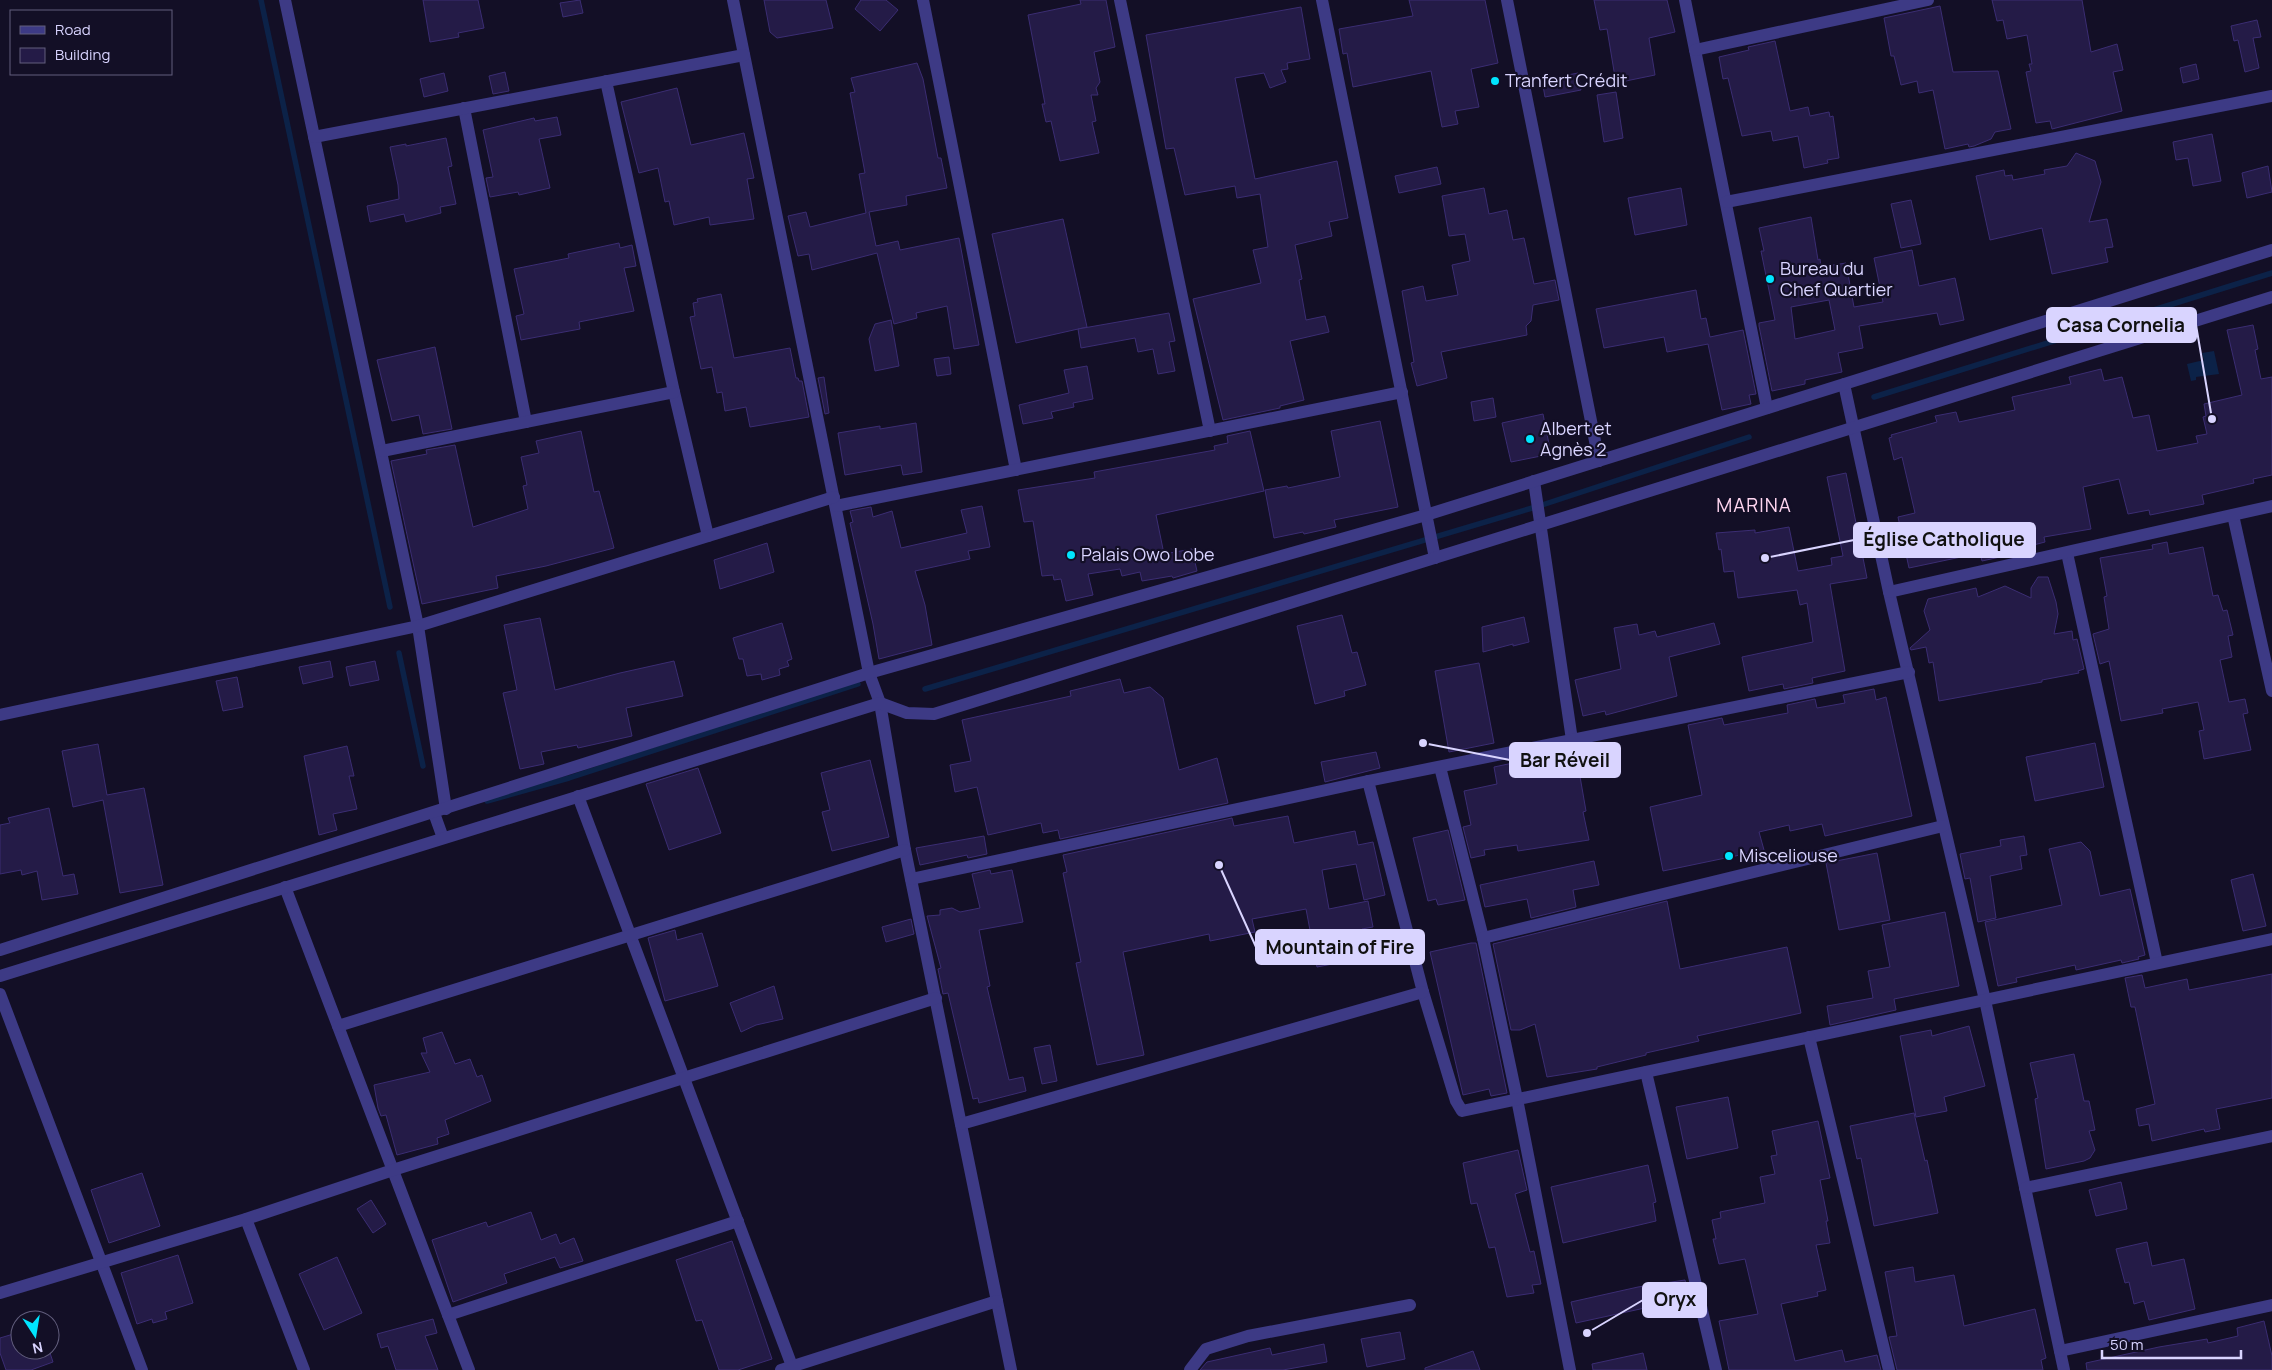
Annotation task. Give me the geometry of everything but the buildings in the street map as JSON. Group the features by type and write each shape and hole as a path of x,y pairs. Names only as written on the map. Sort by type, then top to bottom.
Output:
{"street":[{"path":"285,0 418,626 443,838"},
{"path":"733,0 869,673 880,703 906,850 1011,1370"},
{"path":"923,0 1016,470"},
{"path":"1120,0 1210,430"},
{"path":"1322,0 1435,558"},
{"path":"1507,0 1599,461"},
{"path":"1685,0 1767,408"},
{"path":"1695,50 1928,0"},
{"path":"314,137 744,55"},
{"path":"606,81 674,392 708,536"},
{"path":"1726,202 2272,96"},
{"path":"464,108 526,422"},
{"path":"0,950 869,673 1426,515 2272,250"},
{"path":"0,976 285,886 880,703 907,714 934,714 2272,297"},
{"path":"1844,384 1889,592 1985,1000 2064,1370"},
{"path":"382,451 674,392"},
{"path":"0,715 418,626 708,536 835,501 1016,470 1402,392"},
{"path":"1534,481 1542,525 1572,740"},
{"path":"1889,592 2272,506"},
{"path":"2233,516 2272,691"},
{"path":"2067,553 2157,963"},
{"path":"912,879 1368,781 1909,672"},
{"path":"1440,767 1483,938 1570,1370"},
{"path":"1368,781 1423,992 1456,1101 1462,1111 2272,939"},
{"path":"578,796 738,1220 787,1368 997,1301"},
{"path":"1483,938 1943,826"},
{"path":"338,1026 906,850"},
{"path":"285,886 469,1370"},
{"path":"961,1124 1423,992"},
{"path":"0,994 142,1370"},
{"path":"0,1292 246,1220 393,1170 936,998"},
{"path":"1810,1037 1889,1370"},
{"path":"1646,1072 1716,1370"},
{"path":"2026,1188 2272,1136"},
{"path":"246,1220 304,1370"},
{"path":"448,1315 738,1220"},
{"path":"1190,1370 1206,1350 1248,1336 1410,1305"},
{"path":"2060,1351 2272,1305"}],"water":[{"path":"2214,351 2219,374 2196,377 2196,380 2191,381 2187,364 2204,360 2202,353"}],"waterway":[{"path":"261,0 390,607"},
{"path":"1874,397 2272,273"},
{"path":"925,689 1539,506 1749,437"},
{"path":"399,653 423,766"},
{"path":"487,801 569,778 858,684"}],"place":[{"name":"Tranfert Crédit","path":"1495,81"},
{"name":"Bureau du Chef Quartier","path":"1770,279"},
{"name":"Casa Cornelia","path":"2212,419"},
{"name":"Albert et Agnès 2","path":"1530,439"},
{"name":"Palais Owo Lobe","path":"1071,555"},
{"name":"Église Catholique","path":"1765,558"},
{"name":"Bar Réveil","path":"1423,743"},
{"name":"Misceliouse","path":"1729,856"},
{"name":"Mountain of Fire","path":"1219,865"},
{"name":"Oryx","path":"1587,1333"}],"district":[{"name":"MARINA","path":"1754,505"}]}
